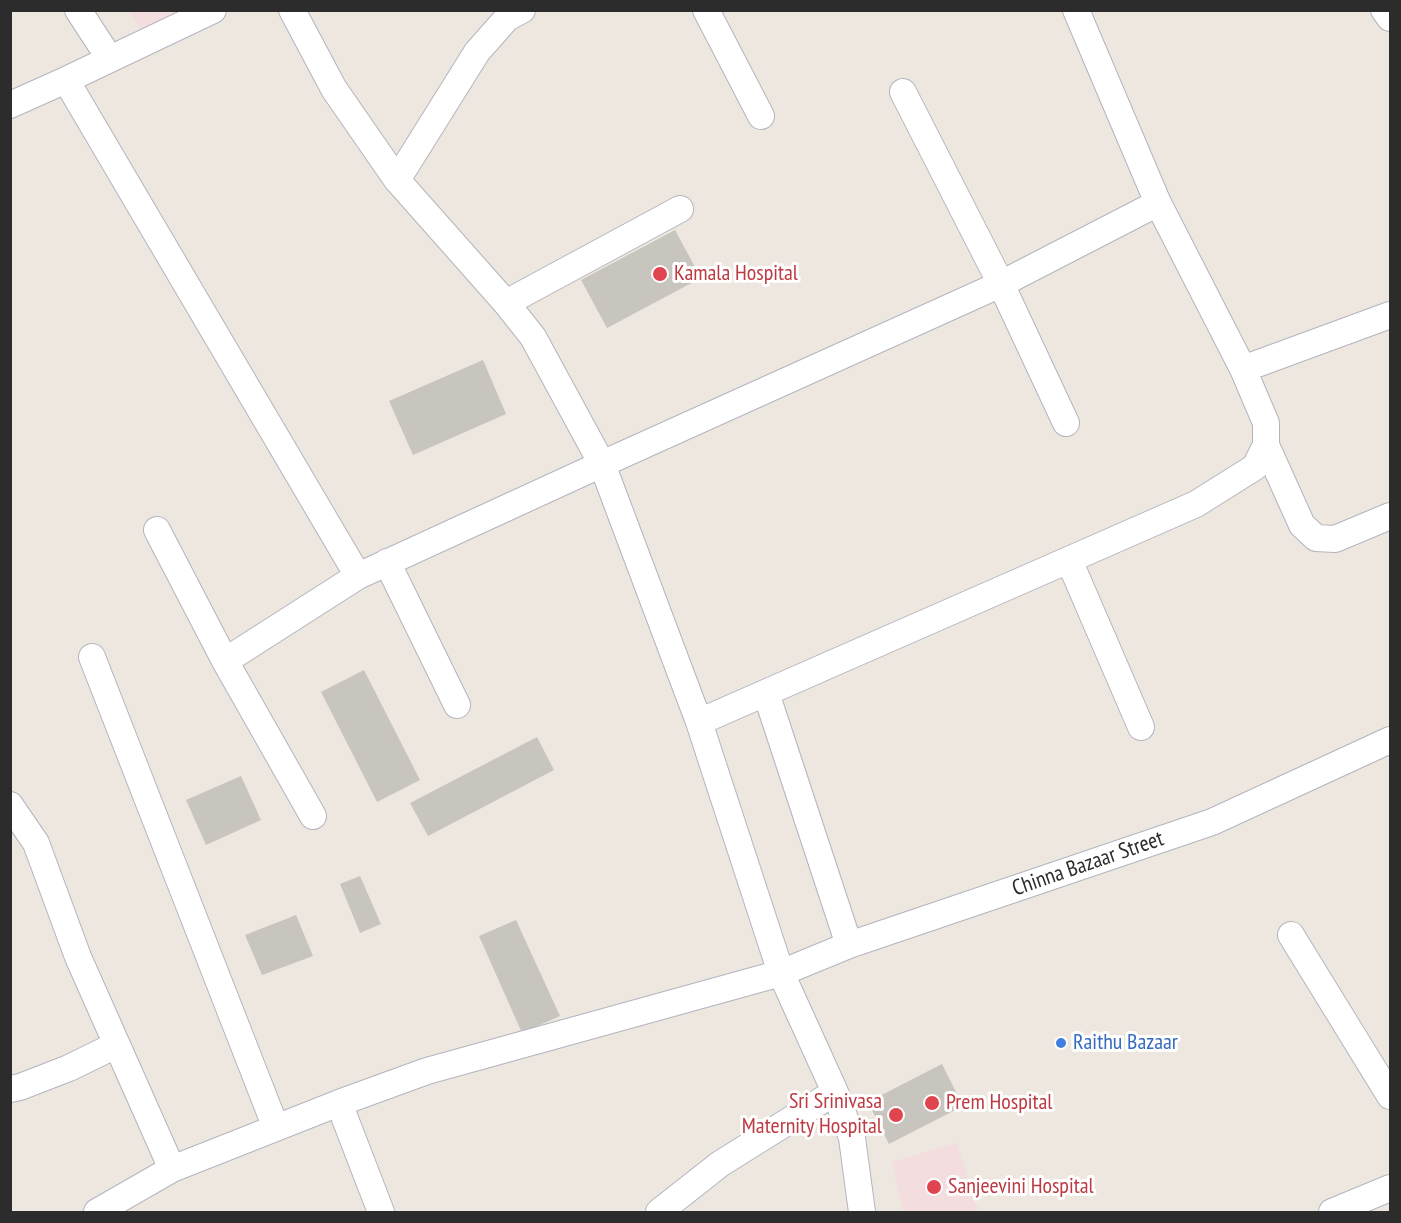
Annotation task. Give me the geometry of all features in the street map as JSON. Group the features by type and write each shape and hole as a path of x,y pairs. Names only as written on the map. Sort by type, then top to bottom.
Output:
{"street":[{"path":"78,10 110,59"},
{"path":"10,105 213,10"},
{"path":"292,10 334,89 397,180 506,303 533,337 602,464 699,722 781,973 835,1092 852,1138 862,1212"},
{"path":"397,180 477,52 507,18 522,10"},
{"path":"706,10 761,116"},
{"path":"1076,10 1158,203 1243,369 1266,423 1266,445 1302,525 1316,538 1335,539 1390,516"},
{"path":"1384,10 1390,18"},
{"path":"66,80 358,576"},
{"path":"903,92 1001,284 1066,423"},
{"path":"225,661 358,576 1001,284 1158,203"},
{"path":"506,303 680,209"},
{"path":"1243,369 1390,315"},
{"path":"699,722 1196,504 1255,467 1266,445"},
{"path":"157,530 225,661 313,816"},
{"path":"1069,560 1141,727"},
{"path":"387,562 457,705"},
{"path":"92,657 276,1128"},
{"path":"766,693 849,945"},
{"name":"Chinna Bazaar Street","path":"97,1212 172,1169 339,1103 427,1071 781,973 849,945 1212,822 1390,740"},
{"path":"10,805 36,843 78,957 172,1169"},
{"path":"1291,935 1390,1096"},
{"path":"10,1089 69,1068 116,1045"},
{"path":"658,1212 720,1164 835,1092"},
{"path":"339,1103 381,1212"},
{"path":"1332,1212 1390,1188"}],"shaded area":[{"path":"129,11 175,11 143,34"},
{"name":"Sanjeevini Hospital","path":"957,1143 978,1212 903,1212 892,1162"}],"building":[{"path":"675,230 701,278 607,328 581,280"},
{"path":"483,360 506,414 413,455 389,401"},
{"path":"364,670 420,780 377,802 321,692"},
{"path":"537,737 554,770 428,836 410,803"},
{"path":"241,776 261,820 206,845 186,800"},
{"path":"360,876 381,924 360,933 340,884"},
{"path":"296,915 313,956 262,975 245,935"},
{"path":"516,920 560,1016 522,1033 479,936"},
{"path":"942,1064 963,1106 889,1144 868,1102"}],"place":[{"name":"Kamala Hospital","path":"660,274"},
{"name":"Raithu Bazaar","path":"1061,1043"},
{"name":"Prem Hospital","path":"932,1103"},
{"name":"Sri Srinivasa Maternity Hospital","path":"896,1115"},
{"name":"Sanjeevini Hospital","path":"934,1187"}]}
